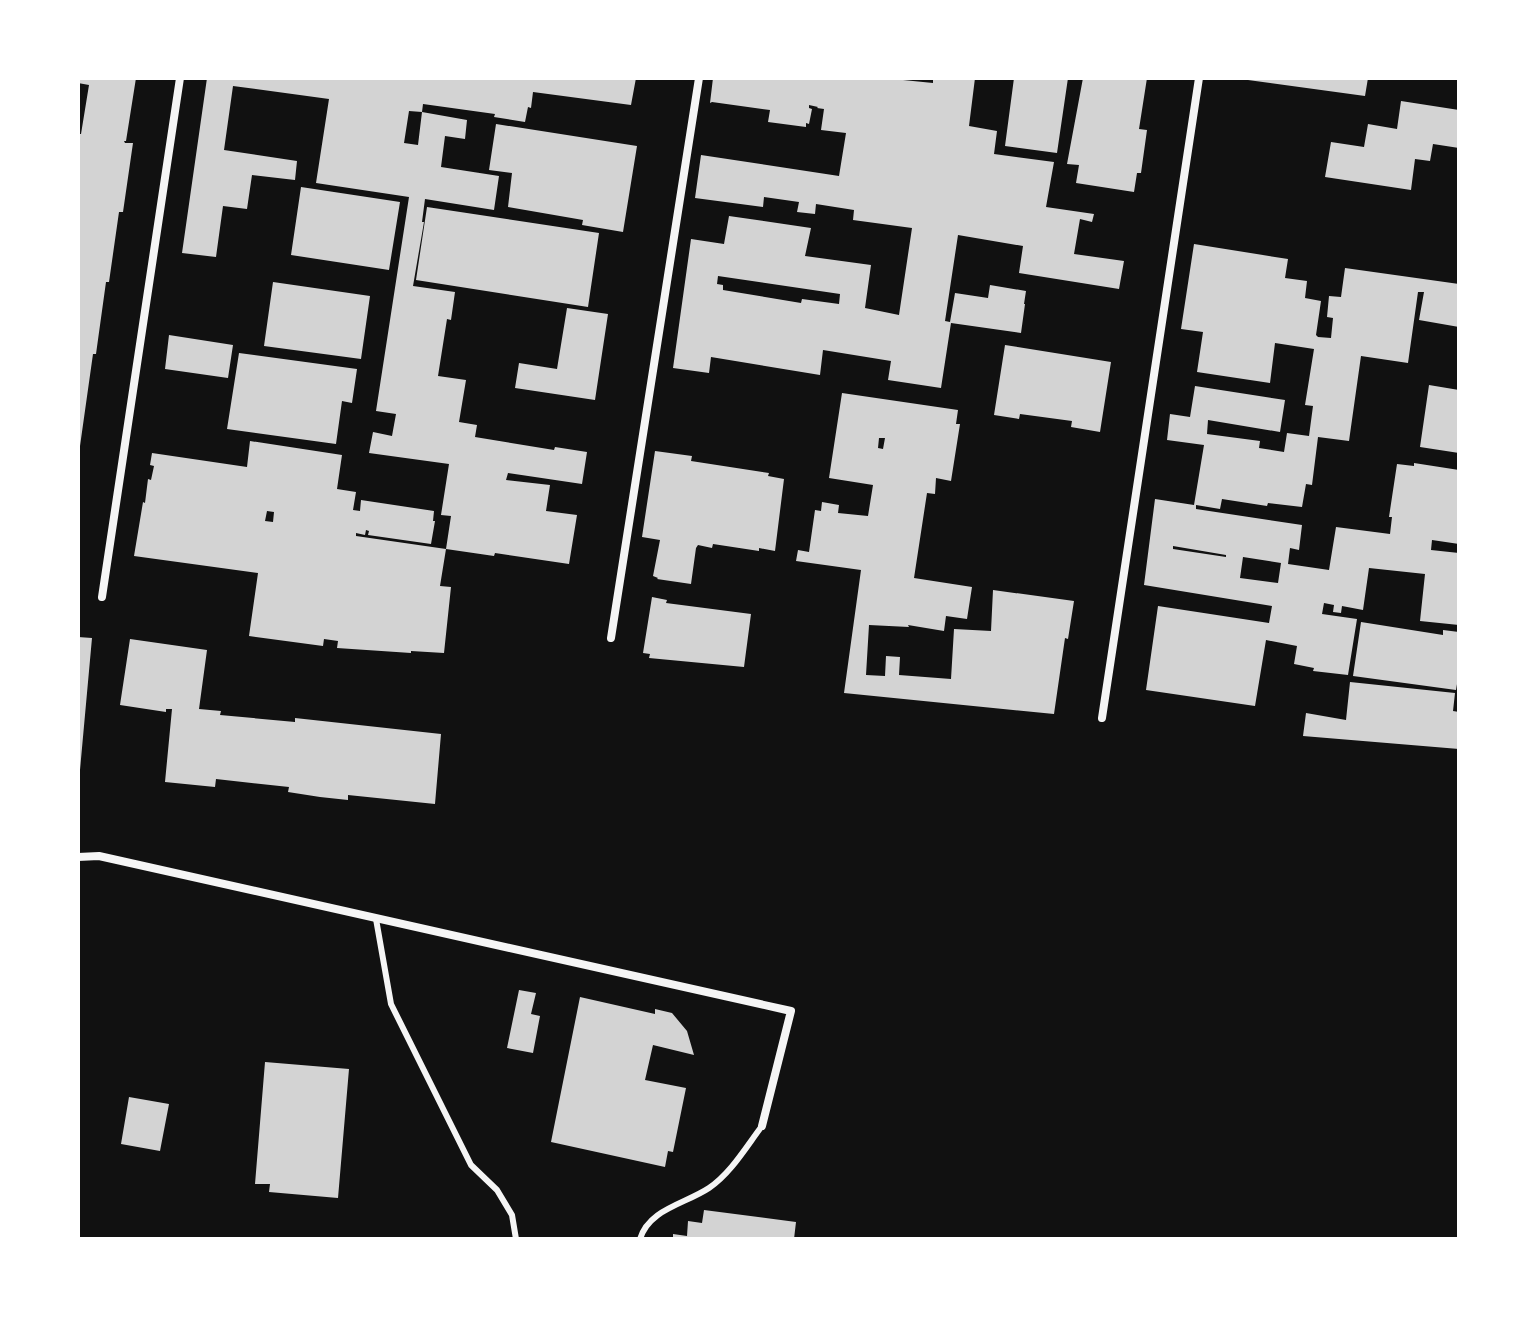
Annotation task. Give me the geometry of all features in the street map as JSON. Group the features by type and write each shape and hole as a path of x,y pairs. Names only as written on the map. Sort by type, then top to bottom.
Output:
{"street":[{"path":"102,597 180,78"},
{"path":"611,638 699,78"},
{"path":"1102,718 1199,78"},
{"path":"78,857 99,856 791,1011 762,1126"}],"lane":[{"path":"376,919 391,1004 471,1165 497,1190 512,1215 516,1239"},
{"path":"640,1239 643,1228 667,1208 708,1188 729,1170 762,1126"}],"building":[{"path":"78,78 136,78 124,141 133,143 123,212 119,212 109,282 106,282 80,446 78,134 81,134 89,85 78,83"},
{"path":"207,78 636,78 631,105 533,92 525,122 494,117 495,114 423,104 422,112 467,120 465,139 445,136 441,167 499,176 494,210 425,199 413,286 455,292 451,320 447,319 438,376 466,380 459,422 477,425 475,437 587,452 582,484 508,473 506,480 550,485 546,511 577,515 569,564 446,549 451,516 441,515 449,464 369,453 373,432 392,436 396,414 376,411 409,197 316,183 329,99 233,86 224,150 297,161 295,180 252,175 247,209 223,206 216,257 182,253","holes":["409,111 422,112 418,145 404,143"]},
{"path":"713,78 883,78 933,83 933,78 975,78 969,126 997,131 994,154 1054,162 1046,207 1094,214 1092,222 1080,219 1074,254 1124,261 1119,289 1019,273 1023,246 958,235 945,321 950,322 955,293 988,298 990,285 1026,291 1025,304 1021,333 951,323 941,388 888,380 891,361 823,350 820,375 711,357 709,373 673,368 691,239 724,244 729,216 811,228 805,256 871,265 865,308 899,315 912,228 853,220 854,210 816,204 815,214 797,212 799,202 764,197 763,207 695,198 701,155 839,176 846,133 821,130 824,109 809,105 812,109 806,127 768,122 770,110 710,103","holes":["718,276 840,294 839,304 802,299 801,303 723,290 723,285 717,284"]},
{"path":"1014,78 1068,78 1057,153 1005,146"},
{"path":"1083,78 1147,78 1139,129 1147,130 1141,173 1137,173 1134,192 1076,183 1079,165 1067,164"},
{"path":"1248,78 1368,78 1365,96"},
{"path":"1401,101 1459,110 1459,148 1433,144 1430,161 1415,159 1411,190 1325,177 1331,142 1364,147 1368,124 1397,129"},
{"path":"496,124 637,146 623,232 582,225 583,220 508,207 512,173 489,170"},
{"path":"301,187 400,202 389,270 291,255"},
{"path":"427,207 599,233 588,307 416,280"},
{"path":"1194,244 1288,259 1285,278 1307,281 1305,298 1321,301 1318,337 1331,338 1333,318 1327,317 1329,296 1341,297 1345,268 1459,284 1459,327 1419,320 1424,292 1418,292 1408,363 1361,356 1349,441 1318,437 1312,485 1306,484 1302,507 1268,503 1267,506 1222,499 1220,509 1196,505 1196,509 1302,525 1299,550 1290,548 1288,564 1329,570 1336,527 1390,534 1392,517 1389,517 1397,464 1414,466 1414,463 1459,470 1459,544 1432,540 1431,550 1459,553 1459,625 1420,621 1425,574 1369,568 1363,610 1342,606 1341,613 1333,612 1334,605 1324,603 1322,614 1357,619 1348,675 1313,671 1314,668 1294,664 1297,646 1266,640 1255,706 1146,690 1158,606 1269,623 1272,606 1144,585 1155,499 1194,505 1204,445 1167,440 1170,414 1190,417 1195,386 1285,400 1280,432 1208,420 1207,434 1260,441 1259,448 1284,452 1287,433 1309,436 1313,406 1305,405 1314,349 1275,343 1270,383 1197,372 1203,332 1181,329","holes":["1173,546 1226,555 1226,557 1173,549","1243,557 1281,563 1278,583 1240,578"]},
{"path":"273,282 370,296 361,359 264,346"},
{"path":"567,308 608,314 595,400 515,388 519,363 557,369"},
{"path":"169,335 233,345 228,378 165,369"},
{"path":"1005,345 1111,362 1100,432 1071,427 1072,421 1020,414 1019,419 994,415"},
{"path":"239,353 357,369 352,403 342,401 336,444 227,429"},
{"path":"1429,385 1459,390 1459,453 1420,447"},
{"path":"842,393 958,410 956,424 960,424 951,481 936,478 935,494 927,493 914,578 972,587 967,619 946,616 944,631 908,625 869,625 866,675 885,676 886,656 900,657 899,675 951,679 954,629 991,631 993,590 1074,601 1068,639 1065,638 1054,714 844,693 861,570 796,561 798,550 809,552 815,510 821,511 822,502 839,505 838,513 868,516 873,485 829,478","holes":["879,438 885,438 883,449 878,448"]},
{"path":"250,441 342,455 337,489 356,492 353,510 360,511 361,500 434,511 431,544 368,535 369,531 366,530 365,535 356,533 356,536 446,549 440,586 451,587 444,653 337,648 338,641 324,639 323,646 249,636 258,573 134,556 148,479 151,480 154,466 150,465 152,453 247,467","holes":["267,511 274,512 273,522 265,521"]},
{"path":"655,451 692,456 691,461 769,473 768,476 784,479 775,551 698,545 691,584 653,576 660,540 642,537"},
{"path":"652,597 667,600 666,603 751,614 744,667 649,658 650,654 643,653"},
{"path":"1361,622 1443,635 1443,630 1459,632 1456,690 1353,676"},
{"path":"78,637 92,638 80,770 78,770"},
{"path":"130,639 207,650 199,709 221,711 220,715 295,722 295,718 441,734 435,804 348,795 348,800 320,797 288,792 289,787 216,779 215,787 165,782 172,709 166,709 166,712 120,705"},
{"path":"1350,682 1455,693 1453,711 1459,712 1459,749 1303,736 1306,713 1346,720"},
{"path":"519,990 536,993 531,1014 540,1016 533,1053 507,1048"},
{"path":"580,997 655,1014 655,1009 672,1013 687,1031 694,1055 653,1045 645,1080 686,1088 673,1152 668,1151 665,1167 551,1142"},
{"path":"265,1062 349,1069 338,1198 269,1192 270,1184 255,1184"},
{"path":"129,1097 169,1104 160,1151 121,1144"},
{"path":"704,1210 796,1222 794,1239 673,1239 673,1234 687,1236 688,1221 702,1223"}]}
